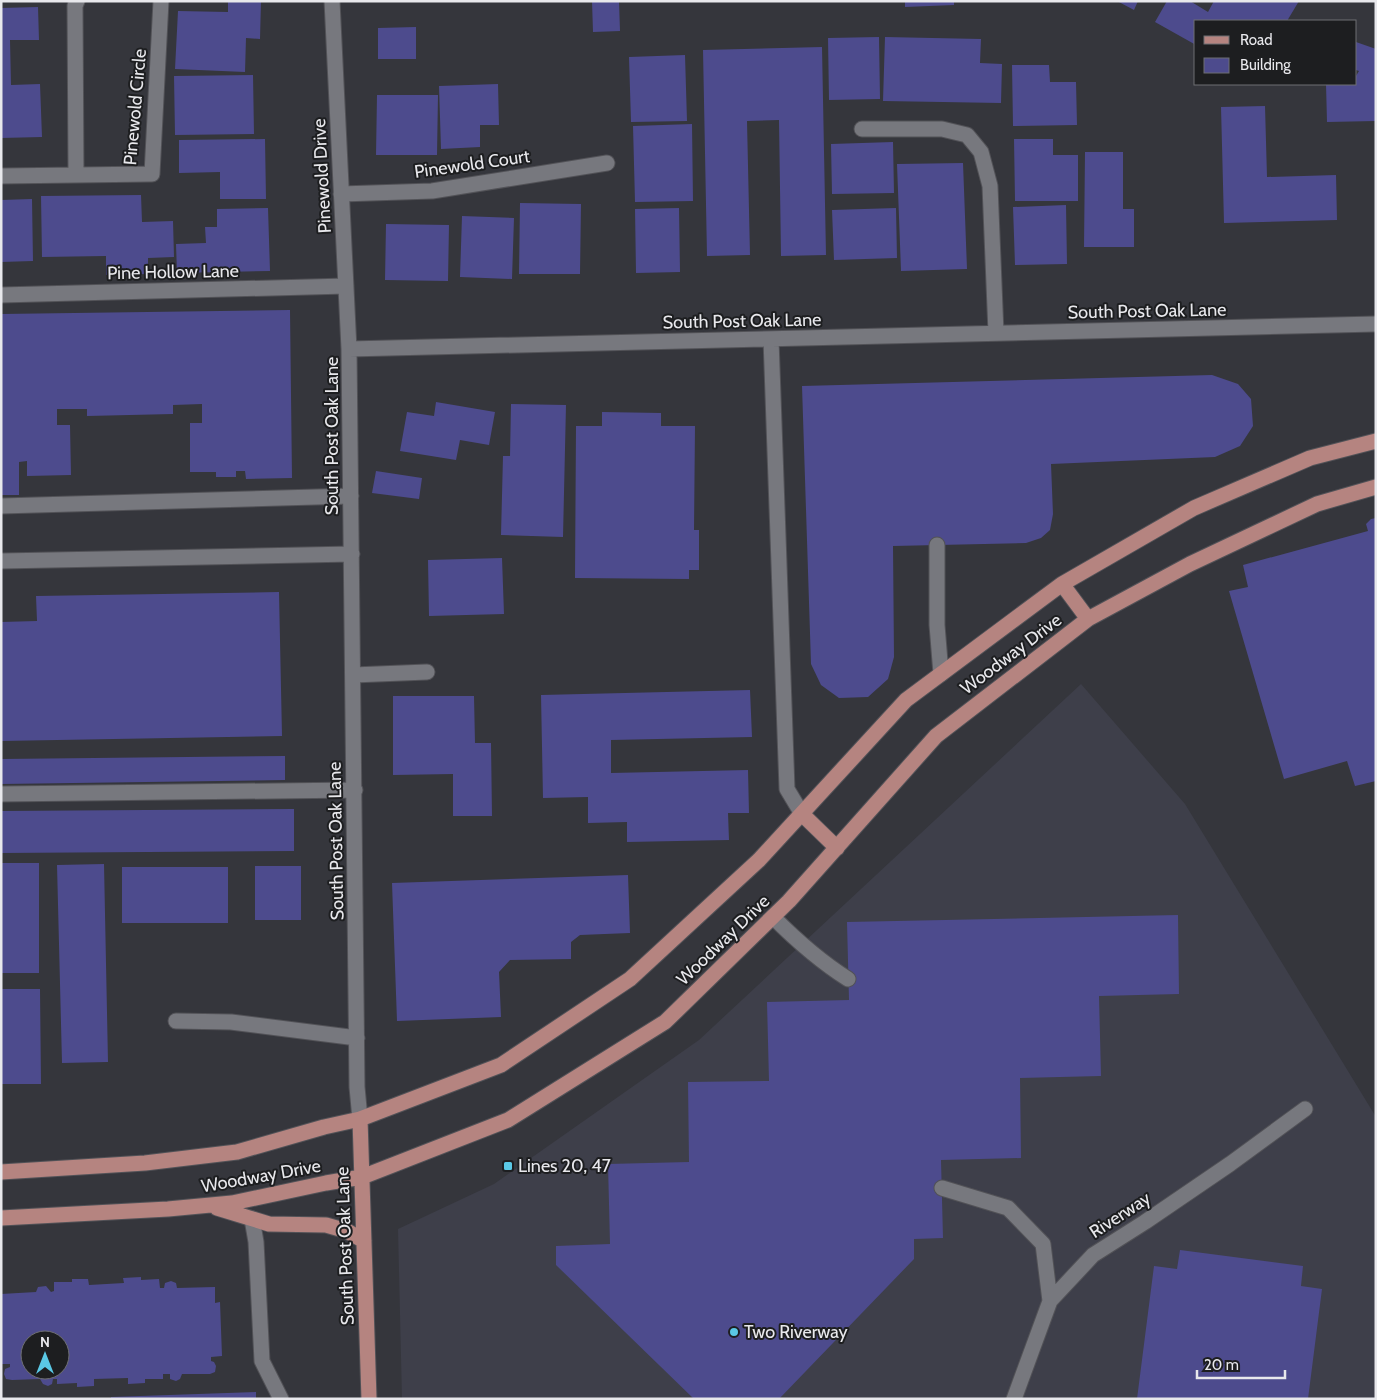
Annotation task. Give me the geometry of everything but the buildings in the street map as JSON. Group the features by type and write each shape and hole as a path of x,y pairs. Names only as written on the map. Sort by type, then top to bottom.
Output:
{"main road":[{"name":"Woodway Drive","path":"1,1172 145,1163 237,1152 324,1127 360,1119 501,1065 630,980 759,860 906,700 1062,584 1194,508 1310,458 1376,441"},
{"name":"Woodway Drive","path":"1,1218 232,1203 362,1177 508,1120 665,1022 790,901 936,736 1088,619 1190,564 1317,504 1376,487"},
{"path":"1062,584 1088,619"},
{"path":"802,814 837,848"},
{"name":"South Post Oak Lane","path":"360,1119 369,1399"},
{"path":"207,1205 269,1224 326,1225 346,1231 364,1241"}],"street":[{"path":"76,175 75,6 77,1"},
{"name":"Pinewold Circle","path":"1,176 152,174 161,1"},
{"name":"Pinewold Drive","path":"332,1 349,349"},
{"path":"862,129 942,129 967,134 981,152 990,186 996,333"},
{"name":"Pinewold Court","path":"342,194 432,190 607,163"},
{"name":"Pine Hollow Lane","path":"1,294 346,286"},
{"name":"South Post Oak Lane","path":"360,1119 357,1038 349,349 1376,324"},
{"path":"771,339 787,789 802,814"},
{"path":"1,506 351,496"},
{"path":"937,545 937,625 941,674"},
{"path":"1,561 352,554"},
{"path":"353,674 427,672"},
{"path":"1,794 354,790"},
{"path":"774,917 788,932 848,980"},
{"path":"176,1022 231,1022 357,1038"},
{"name":"Riverway","path":"1014,1399 1050,1301 1093,1254 1145,1222 1305,1109"},
{"path":"942,1188 1008,1208 1043,1244 1050,1301"},
{"path":"252,1219 256,1242 262,1361 281,1399"}],"shaded area":[{"path":"1081,684 1185,804 1376,1117 1376,1399 402,1399 398,1229 494,1184 699,1040"}],"place":[{"name":"Lines 20, 47","path":"508,1166"},
{"name":"Two Riverway","path":"734,1332"}]}
